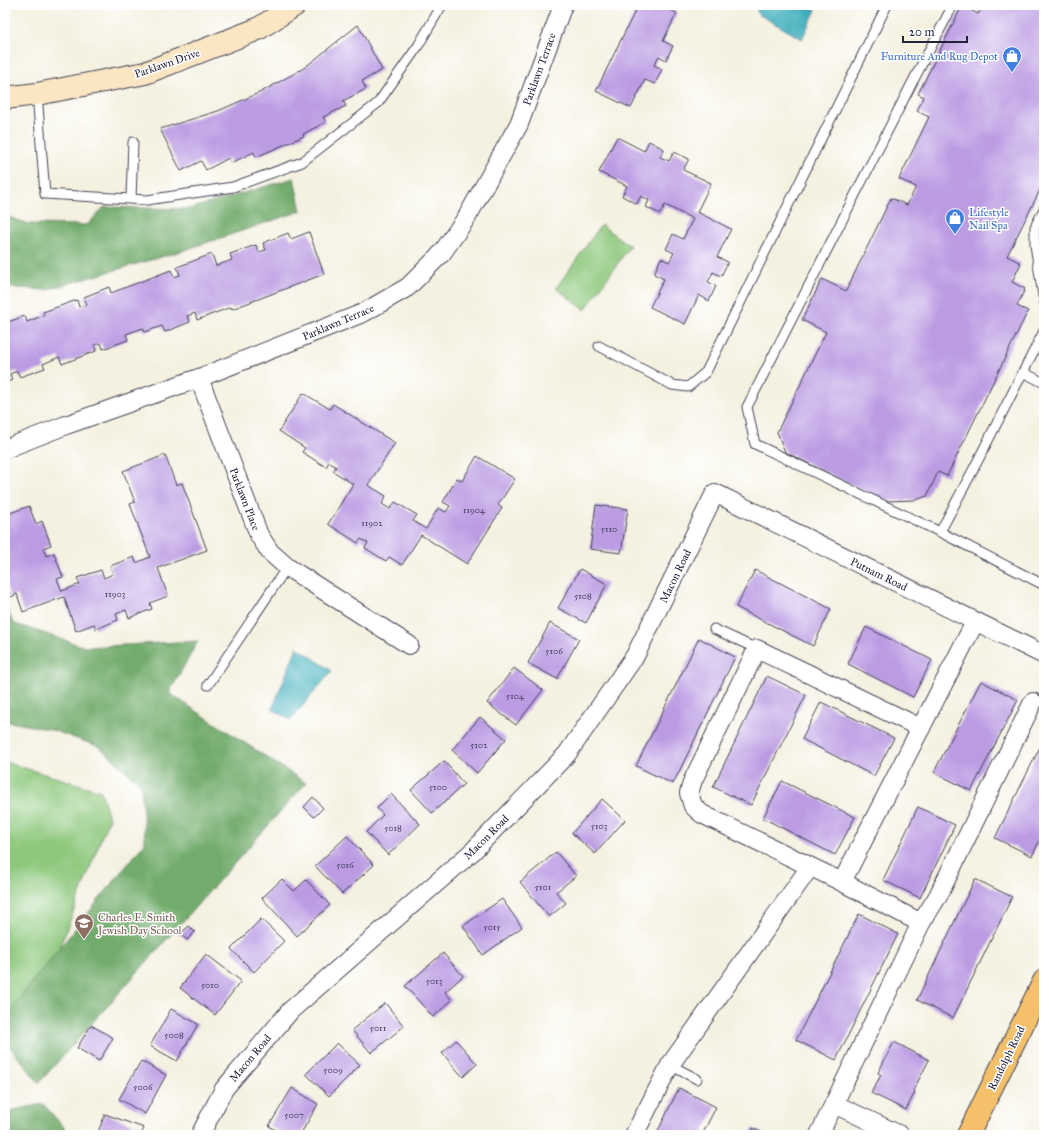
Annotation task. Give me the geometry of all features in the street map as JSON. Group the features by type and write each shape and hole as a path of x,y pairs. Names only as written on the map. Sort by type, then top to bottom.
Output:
{"main road":[{"name":"Parklawn Drive","path":"5,98 37,94 145,73 258,29 282,9"},
{"name":"Randolph Road","path":"968,1135 1044,981"}],"street":[{"name":"Parklawn Terrace","path":"5,449 66,425 199,378 363,313 408,287 442,253 467,216 519,124 563,5"},
{"name":"Parklawn Place","path":"199,378 259,534 270,552 287,567 409,645"},
{"name":"Putnam Road","path":"715,493 1044,655"},
{"name":"Macon Road","path":"200,1135 224,1089 291,1010 473,851 567,754 635,656 715,493"},
{"path":"842,882 976,622"},
{"path":"921,728 757,649 693,780 690,793 693,806 702,814 842,882 921,923"},
{"path":"818,1135 921,923 938,896 1033,702"},
{"path":"634,1135 670,1065 810,867"},
{"path":"834,1104 900,1135"}],"lane":[{"path":"37,94 45,194 147,200 232,187 302,162 378,103 418,46 442,5"},
{"path":"598,346 672,385 688,387 706,372 887,5"},
{"path":"953,5 747,407 755,444 940,532 1044,585"},
{"path":"131,199 133,142"},
{"path":"1044,209 1035,227 1035,244 1044,302"},
{"path":"940,532 1044,331"},
{"path":"1023,372 1044,383"},
{"path":"208,685 287,567"},
{"path":"714,629 757,649"},
{"path":"670,1065 697,1079"}],"green space":[{"path":"294,178 301,211 182,251 46,290 5,287 5,216 29,224 87,225 104,207 189,209"},
{"path":"601,225 630,246 585,310 556,288"},
{"path":"5,604 13,623 85,647 198,641 169,693 306,783 39,1083 5,1041 5,1015 145,843 141,785 100,747 52,730 5,721"},
{"path":"5,762 101,791 109,818 37,1007 5,1008"},
{"path":"43,1104 63,1126 68,1135 11,1135 9,1111"}],"water":[{"path":"757,5 813,5 816,10 802,39 758,14 756,7"},
{"path":"297,647 332,671 291,720 272,709"}],"building":[{"path":"638,5 673,5 670,10 677,13 663,41 673,46 666,60 659,56 654,65 662,69 655,84 645,80 631,108 596,91"},
{"path":"983,5 1044,5 1044,182 1007,256 1021,263 1012,282 1025,289 1017,306 1028,311 947,476 938,472 927,496 916,500 885,501 785,452 777,432 826,332 802,320 822,279 846,291 891,198 907,205 916,187 899,179 929,117 917,111 924,97 918,94 962,6 978,14"},
{"path":"358,25 382,70 362,81 366,89 343,101 346,106 323,117 326,122 303,134 304,136 256,157 254,152 231,163 229,158 206,170 201,161 181,171 160,129 218,111 261,92 304,68"},
{"path":"617,137 644,151 649,141 664,149 660,157 669,161 674,152 689,159 683,170 711,183 697,212 731,229 717,257 728,262 721,276 713,272 708,282 716,286 709,301 699,295 685,324 650,307 664,279 654,274 661,258 669,262 674,253 666,249 673,234 683,239 693,219 665,205 660,214 646,207 649,200 641,196 637,204 622,196 627,186 599,172"},
{"path":"309,232 324,274 232,309 231,307 197,320 195,313 187,316 190,322 165,332 162,326 145,332 143,328 126,334 128,340 103,349 101,343 94,345 96,351 62,364 59,357 43,364 45,368 20,377 17,371 10,374 12,380 5,383 5,323 25,316 27,322 44,315 43,312 77,300 79,307 87,305 84,297 109,287 111,293 171,270 174,277 180,275 177,267 212,254 216,266 232,260 230,254 256,245 259,252 266,250 263,243 288,233 291,239"},
{"path":"303,393 330,409 333,404 395,443 368,485 386,496 382,504 390,509 395,502 417,515 413,521 426,529 438,508 446,512 450,506 443,502 457,478 462,481 477,456 515,479 498,505 502,508 467,564 421,535 402,565 389,557 386,561 365,548 368,543 361,539 358,543 328,524 353,484 333,471 336,467 329,462 326,467 302,452 305,448 279,431"},
{"path":"165,455 176,485 182,483 207,550 158,568 168,596 150,603 152,609 129,618 126,610 116,614 118,620 96,629 94,624 76,631 64,597 23,612 17,594 11,597 5,581 5,571 8,570 5,563 5,515 29,506 36,524 42,521 51,545 43,548 46,556 54,553 63,577 57,579 62,591 80,584 77,578 101,570 104,578 113,574 110,566 134,557 136,563 150,557 130,504 135,502 123,471"},
{"path":"596,505 628,509 621,553 590,549"},
{"path":"580,569 607,584 586,623 558,608"},
{"path":"755,570 831,609 813,646 736,607"},
{"path":"550,623 579,639 557,679 528,663"},
{"path":"866,627 932,660 913,697 848,664"},
{"path":"699,638 735,657 673,784 636,766"},
{"path":"514,668 543,690 516,725 487,703"},
{"path":"767,676 806,695 751,805 713,787"},
{"path":"981,681 1018,700 971,791 934,772"},
{"path":"821,702 894,738 874,776 802,739"},
{"path":"480,717 506,739 477,773 452,750"},
{"path":"1044,739 1044,832 1032,856 995,838"},
{"path":"444,761 464,784 432,813 411,790"},
{"path":"782,781 855,817 835,855 763,818"},
{"path":"391,794 420,824 388,855 366,832 383,815 377,808"},
{"path":"313,797 323,808 314,817 304,807"},
{"path":"602,799 625,820 595,854 572,833"},
{"path":"918,807 955,825 920,898 883,880"},
{"path":"347,836 374,865 342,894 315,866"},
{"path":"556,852 576,876 556,892 566,903 549,917 520,882"},
{"path":"282,879 294,891 306,880 330,905 297,936 262,898"},
{"path":"975,879 1012,897 953,1018 917,1000"},
{"path":"502,899 522,927 483,955 463,926"},
{"path":"859,914 898,934 836,1060 796,1040"},
{"path":"261,919 284,941 254,972 231,949"},
{"path":"189,926 195,932 187,940 180,934"},
{"path":"443,953 463,976 445,992 452,1000 433,1017 405,986"},
{"path":"206,954 241,981 215,1015 180,988"},
{"path":"385,1003 404,1026 371,1053 352,1030"},
{"path":"171,1009 198,1024 177,1061 150,1046"},
{"path":"91,1025 113,1038 99,1061 77,1048"},
{"path":"456,1040 477,1064 463,1077 442,1053"},
{"path":"894,1042 929,1060 913,1091 915,1092 906,1110 871,1093 881,1075 878,1073"},
{"path":"337,1043 360,1065 329,1096 306,1074"},
{"path":"141,1061 166,1075 145,1114 119,1099"},
{"path":"292,1088 318,1104 300,1135 284,1135 269,1126"},
{"path":"679,1088 716,1107 702,1135 656,1135"},
{"path":"105,1114 144,1128 141,1135 97,1135"},
{"path":"753,1128 766,1135 749,1135"}],"place":[{"name":"Furniture And Rug Depot","path":"1012,73"},
{"name":"Lifestyle Nail Spa","path":"955,235"},
{"name":"Charles E. Smith Jewish Day School","path":"84,940"}]}
